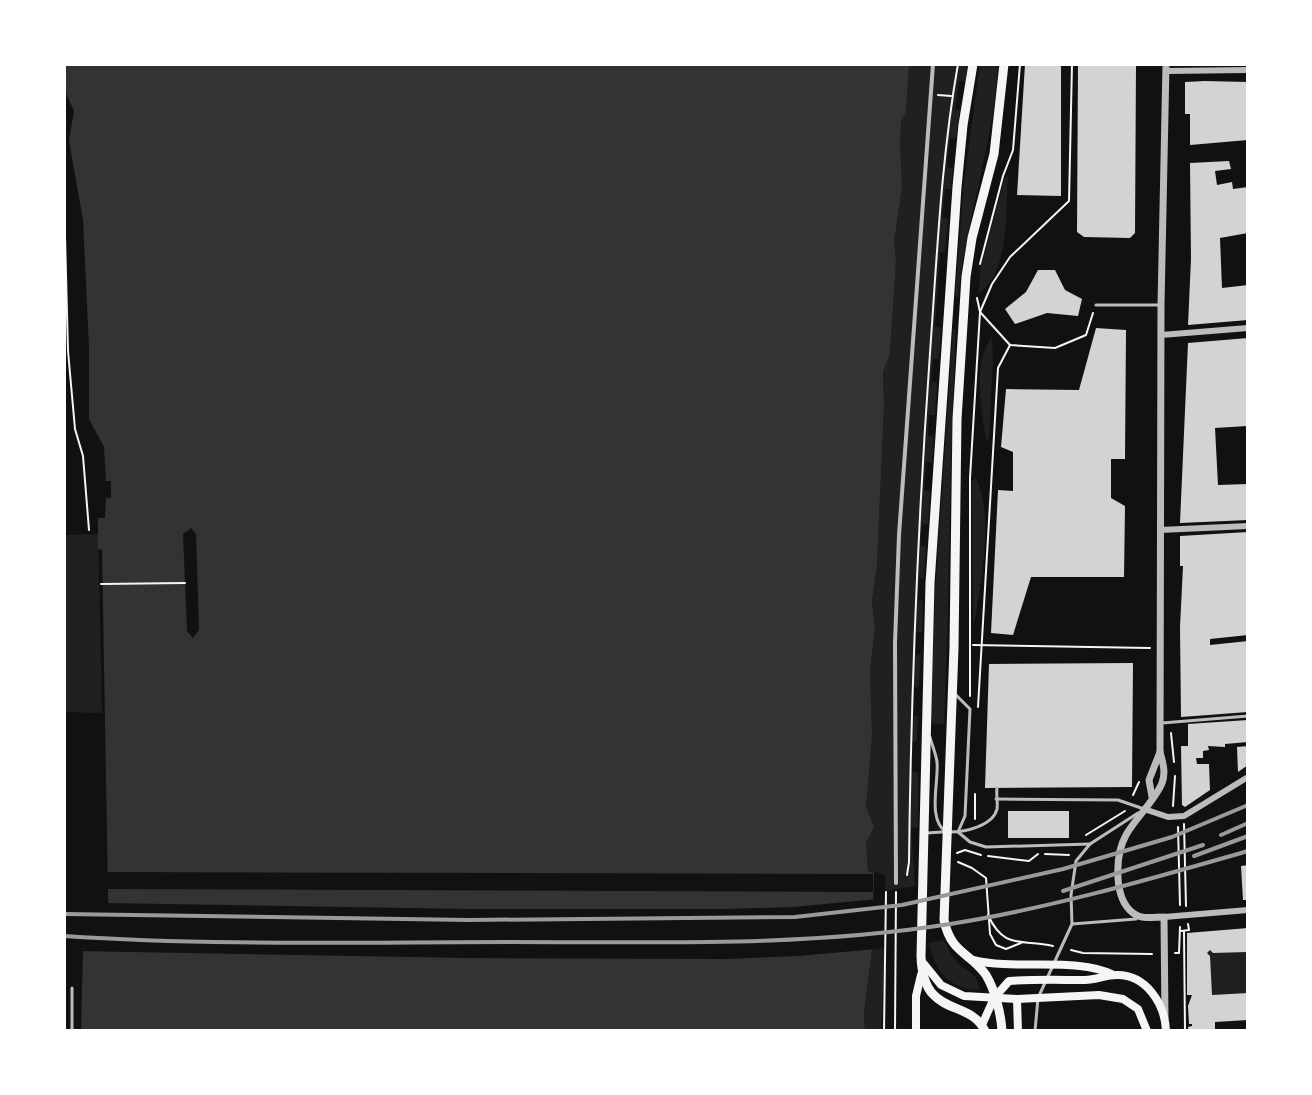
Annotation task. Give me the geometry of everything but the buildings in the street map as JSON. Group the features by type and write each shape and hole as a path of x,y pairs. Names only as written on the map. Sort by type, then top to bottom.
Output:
{"main road":[{"path":"916,1031 916,996 921,975 930,583 963,125 973,64"},
{"path":"1002,1031 985,973 952,942 944,920 957,419 966,277 972,238 994,154 1004,64"},
{"path":"921,956 934,978 949,990 964,996 1017,999 1099,995 1123,999 1138,1009 1147,1031"},
{"path":"968,959 995,965 1098,967 1114,975 1128,977 1146,986 1157,1000 1166,1028"},
{"path":"921,975 936,997 984,1028 994,998 1009,981 1097,980 1114,975"},
{"path":"1017,999 1018,1031"}],"street":[{"path":"896,883 895,643 899,535 933,64"},
{"path":"1248,70 1166,67 1160,530 1160,752 1164,768 1162,785 1123,839 1118,871 1126,905 1143,918 1248,910"},
{"path":"1161,335 1248,328"},
{"path":"1160,530 1248,526"},
{"path":"1152,797 1150,776 1160,752"},
{"path":"1144,809 1181,817 1248,777"},
{"path":"1164,917 1166,1028"}],"lane":[{"path":"1096,305 1161,305"},
{"path":"951,689 970,709 965,816 958,832"},
{"path":"1162,723 1248,716"},
{"path":"925,722 937,760 936,818 946,832"},
{"path":"924,836 929,831 958,832 993,816 997,809 997,788"},
{"path":"996,799 1118,800 1144,809"},
{"path":"1035,1031 1038,998 1072,924 1071,895 1076,861 1090,844 1144,809"},
{"path":"958,832 970,842 986,847 1090,844"},
{"path":"1072,924 1143,918"},
{"path":"72,988 72,1031"}],"path":[{"path":"895,1031 896,883 908,874 909,861 914,643 923,476 944,151 958,64"},
{"path":"979,268 1003,176 1013,150 1020,64"},
{"path":"980,312 992,284 1010,257 1069,201 1072,64"},
{"path":"931,95 953,96"},
{"path":"64,198 68,351 75,429 83,456 89,530"},
{"path":"970,709 970,478 980,312 975,293"},
{"path":"980,312 1010,345 1055,348 1086,335 1096,305"},
{"path":"978,707 998,368 1010,345"},
{"path":"910,369 930,371"},
{"path":"905,425 927,426"},
{"path":"903,475 923,476"},
{"path":"899,535 920,536"},
{"path":"101,584 185,583"},
{"path":"971,645 1160,648"},
{"path":"1162,723 1171,733 1174,763"},
{"path":"965,850 971,854 1029,861 1037,854 1068,856 1081,838 1126,810 1141,777 1145,774 1150,776"},
{"path":"1175,774 1173,806 1181,817 1189,930 1182,931"},
{"path":"974,827 975,789"},
{"path":"1180,916 1181,817"},
{"path":"953,854 965,850 970,842"},
{"path":"897,853 915,853"},
{"path":"909,861 916,861"},
{"path":"953,861 962,862 986,878 990,934 996,945 1006,949 1024,942"},
{"path":"884,1031 886,892"},
{"path":"988,915 1000,936 1006,940 1083,953 1179,953 1182,931"},
{"path":"1182,931 1185,1031"}],"shaded area":[{"path":"64,64 909,64 906,112 901,121 902,188 894,242 896,261 891,337 889,357 883,372 877,565 872,601 875,630 870,671 872,735 866,807 874,827 866,843 868,871 874,873 865,1031 81,1031 83,949 109,949 102,550 98,549 98,518 105,518 106,498 111,498 111,481 106,481 104,447 89,419 83,220 69,141 74,111 64,89"},
{"path":"909,64 968,64 965,81 959,81 955,109 960,110 956,139 950,138 947,167 953,168 951,189 945,189 942,218 948,219 945,252 940,252 935,326 941,328 939,359 933,359 931,382 937,382 935,415 929,415 928,436 934,437 932,462 926,462 924,491 930,491 928,524 922,525 920,546 926,547 924,578 919,578 918,600 923,601 922,632 916,632 916,654 921,655 919,687 914,688 913,716 918,717 917,741 912,741 912,771 918,772 918,827 911,828 915,886 885,891 886,875 868,871 866,843 874,827 866,807 872,735 870,671 875,630 872,601 877,565 883,372 889,357 891,337 896,261 894,242 902,188 901,121 906,112"},
{"path":"980,64 998,64 995,94 958,297 955,297 964,182"},
{"path":"1008,176 1001,255 997,270 979,293 980,271 1005,177"},
{"path":"953,329 956,329 944,724 933,724 935,594"},
{"path":"992,336 989,439 986,440 980,400 980,373"},
{"path":"976,478 985,529 983,567 973,622 972,481"},
{"path":"98,534 102,713 64,712 64,535"},
{"path":"944,940 950,953 976,978 979,990 951,982 939,970 929,943"},
{"path":"885,948 881,1031 865,1031 864,1012 872,950"},
{"path":"1210,950 1213,953 1248,952 1248,993 1212,995 1207,953"}],"pier":[{"path":"191,528 196,534 199,630 193,638 187,631 183,534"},
{"path":"105,872 873,874 873,892 105,889"},
{"path":"877,899 876,949 798,956 725,959 469,958 78,951 82,945 106,945 106,903 469,909 725,909 794,907"}],"railway":[{"path":"64,914 469,920 795,917 902,905 1063,869 1172,837 1248,805"},
{"path":"1221,835 1248,823"},
{"path":"1194,856 1248,836"},
{"path":"1063,891 1203,845"},
{"path":"64,936 287,943 675,942 840,937 950,924 1025,910 1248,851"}]}
